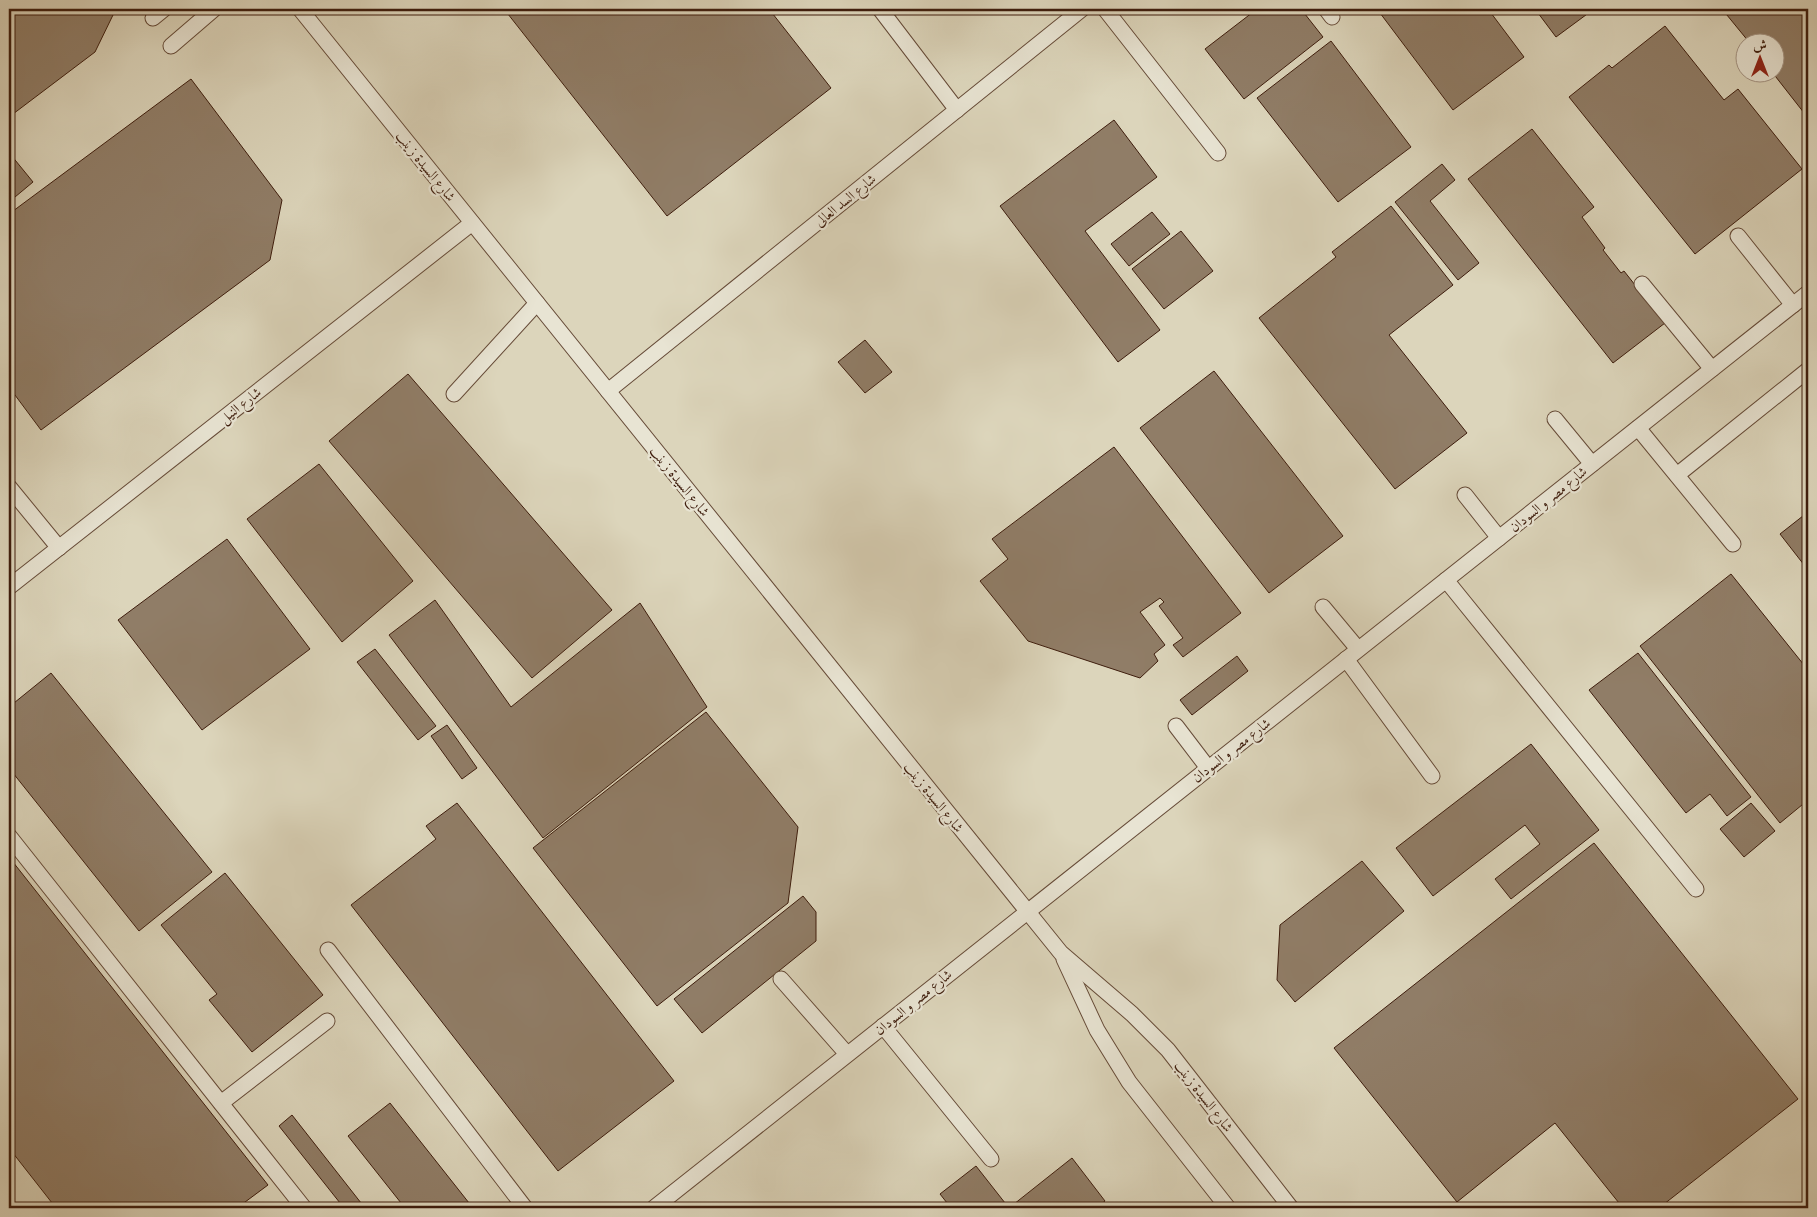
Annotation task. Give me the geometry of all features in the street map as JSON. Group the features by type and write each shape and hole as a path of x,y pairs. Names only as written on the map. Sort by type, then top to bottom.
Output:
{"lane":[{"path":"171,46 214,9"},
{"name":"شارع السيدة زينب","path":"300,9 1061,953 1132,1014 1168,1050 1291,1208"},
{"path":"880,9 956,110"},
{"name":"شارع السد العالى","path":"608,392 1082,9"},
{"path":"1104,9 1218,153"},
{"name":"شارع النيل","path":"9,587 472,223"},
{"path":"1738,236 1793,305"},
{"path":"1642,284 1712,369"},
{"name":"شارع مصر و السودان","path":"654,1208 1808,293"},
{"path":"454,394 537,303"},
{"path":"1677,475 1808,370"},
{"path":"1555,419 1592,464"},
{"path":"1638,428 1733,544"},
{"path":"9,487 59,548"},
{"path":"1465,495 1499,538"},
{"path":"1446,580 1696,889"},
{"path":"1323,607 1432,776"},
{"path":"1176,726 1208,768"},
{"path":"9,836 303,1208"},
{"path":"328,950 525,1208"},
{"name":"شارع السيدة زينب","path":"1061,953 1097,1030 1129,1082 1228,1208"},
{"path":"781,979 848,1054"},
{"path":"221,1103 327,1020"},
{"path":"883,1026 991,1159"}],"building":[{"path":"9,9 109,9 113,15 95,52 9,117"},
{"path":"504,9 769,9 831,88 667,216"},
{"path":"1257,9 1301,9 1323,37 1244,99 1205,49"},
{"path":"1377,9 1488,9 1524,57 1453,110"},
{"path":"1535,9 1594,9 1556,37"},
{"path":"1722,9 1808,9 1808,118 1780,82 1784,82 1784,32 1741,32"},
{"path":"1665,26 1724,100 1738,89 1802,169 1695,254 1569,97 1609,65 1612,68"},
{"path":"1331,41 1411,147 1338,202 1257,98"},
{"path":"191,79 282,200 270,260 41,430 9,387 9,214"},
{"path":"1114,120 1157,177 1085,231 1160,330 1118,362 1000,206"},
{"path":"1532,129 1594,207 1582,217 1605,248 1603,250 1621,273 1624,271 1665,323 1613,363 1468,179"},
{"path":"11,155 33,182 9,202 9,157"},
{"path":"1442,164 1455,180 1430,201 1479,263 1458,280 1395,202"},
{"path":"1391,206 1453,285 1389,335 1467,433 1395,489 1259,318 1336,257 1332,252"},
{"path":"1152,212 1170,234 1129,266 1111,244"},
{"path":"1181,231 1213,271 1164,309 1132,269"},
{"path":"865,340 892,372 865,393 838,362"},
{"path":"1214,371 1343,536 1269,593 1140,428"},
{"path":"408,374 612,610 532,678 329,441"},
{"path":"1114,447 1241,613 1183,657 1173,645 1183,638 1159,606 1164,602 1160,598 1140,612 1165,645 1154,654 1158,661 1140,678 1028,641 980,581 1008,559 992,539"},
{"path":"319,464 413,581 342,642 247,519"},
{"path":"1808,512 1808,570 1780,534"},
{"path":"227,539 310,649 202,730 118,620"},
{"path":"1731,574 1808,670 1808,800 1780,823 1640,646"},
{"path":"435,600 511,707 640,603 707,707 543,838 389,635"},
{"path":"375,649 436,726 418,740 357,662"},
{"path":"1638,653 1751,797 1727,816 1710,794 1686,813 1589,690"},
{"path":"1237,656 1248,671 1192,715 1180,700"},
{"path":"51,673 212,872 139,931 9,768 9,707"},
{"path":"706,712 798,827 788,903 657,1006 533,848"},
{"path":"447,725 477,768 462,779 431,736"},
{"path":"1531,744 1599,830 1511,899 1495,879 1540,844 1525,825 1433,896 1396,848"},
{"path":"457,803 674,1081 558,1171 351,905 436,839 426,826"},
{"path":"1751,803 1775,831 1744,857 1720,829"},
{"path":"1594,843 1798,1099 1659,1208 1623,1208 1555,1123 1457,1202 1334,1048"},
{"path":"9,857 268,1185 237,1208 56,1208 9,1148"},
{"path":"1362,861 1404,911 1295,1002 1277,980 1280,925"},
{"path":"225,873 323,995 252,1052 209,1000 217,994 161,925"},
{"path":"803,896 816,912 816,941 702,1033 674,999"},
{"path":"390,1103 473,1208 405,1208 348,1136"},
{"path":"292,1115 365,1208 344,1208 279,1126"},
{"path":"1072,1158 1105,1201 1096,1208 1009,1208"},
{"path":"976,1166 1009,1208 951,1208 940,1194"}]}
